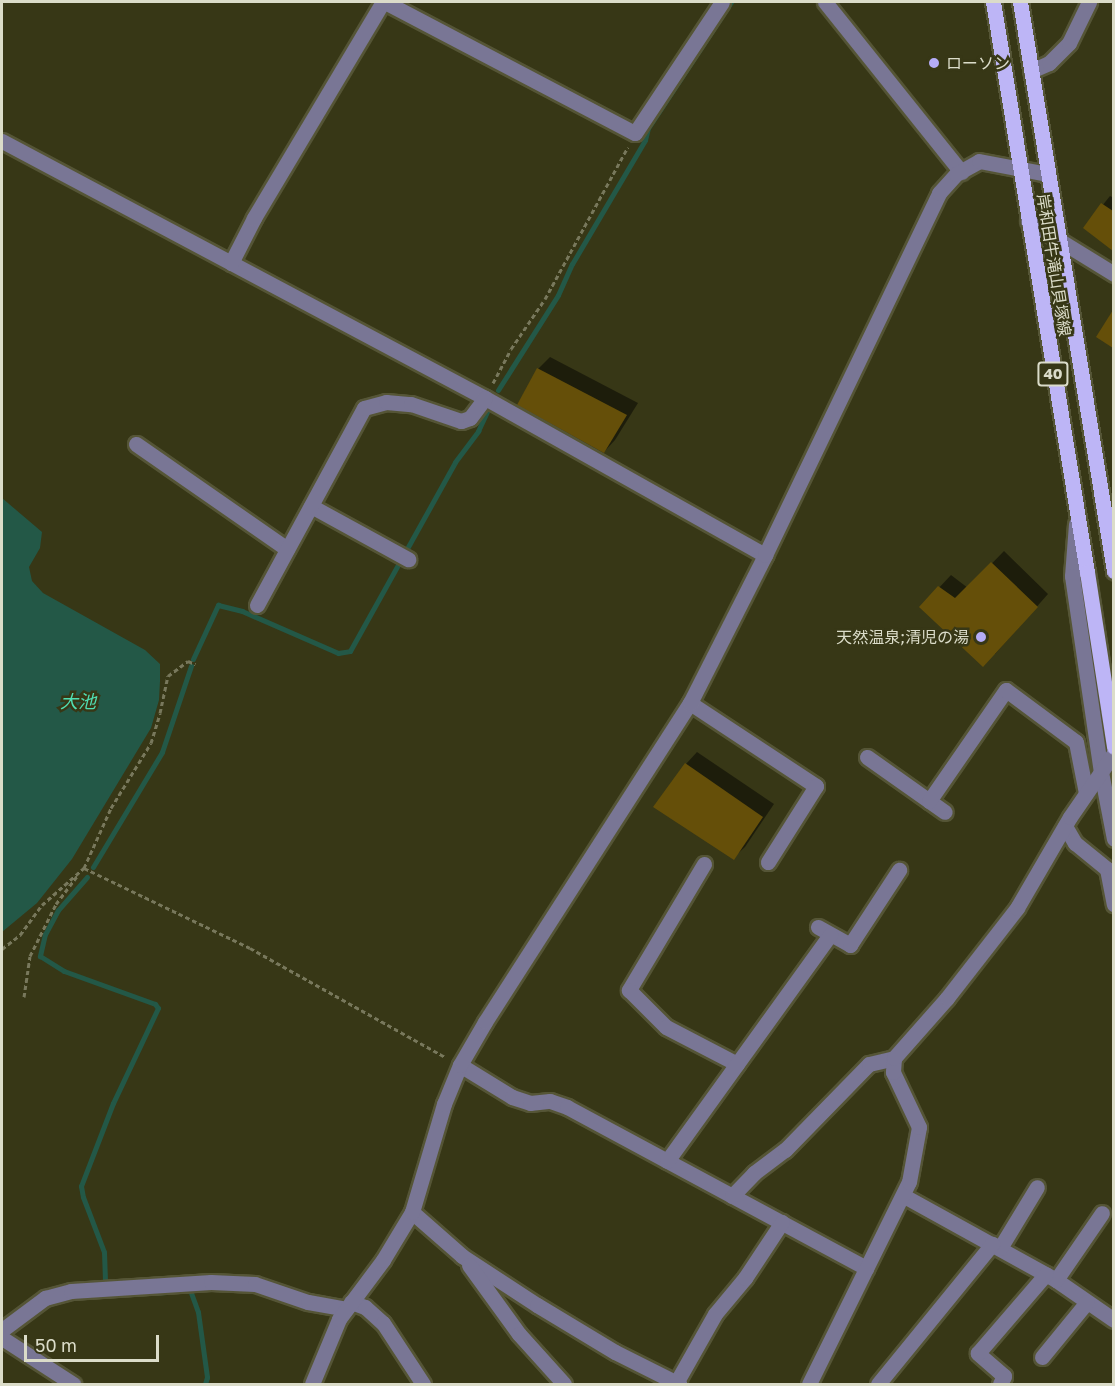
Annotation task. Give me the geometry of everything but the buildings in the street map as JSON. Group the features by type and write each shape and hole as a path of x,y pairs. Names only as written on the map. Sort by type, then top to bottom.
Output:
{"main road":[{"name":"岸和田牛滝山貝塚線","path":"993,2 1077,518 1088,573 1113,747"},
{"name":"岸和田牛滝山貝塚線","path":"1020,2 1113,572"}],"street":[{"path":"231,263 254,218 384,2 635,133 722,2"},
{"path":"825,2 961,172"},
{"path":"1031,71 1049,63 1069,43 1089,2"},
{"path":"2,141 485,398 765,555"},
{"path":"312,1384 339,1320 383,1260 412,1212 444,1104 460,1065 690,703 765,555 939,193 961,172 979,161 1047,174"},
{"path":"1028,221 1113,274"},
{"path":"257,605 364,408 387,402 411,404 461,421 470,418 485,398"},
{"path":"136,444 287,549"},
{"path":"311,506 403,556"},
{"path":"1077,518 1072,576 1113,839"},
{"path":"929,801 1006,690 1076,742 1086,793"},
{"path":"690,703 816,786 768,862"},
{"path":"809,1384 904,1196 919,1139 919,1127 892,1071 894,1058 947,998 1017,908 1065,826 1113,753"},
{"path":"867,758 945,812"},
{"path":"1065,826 1075,843 1107,869 1113,904"},
{"path":"704,864 629,990 666,1026 737,1064"},
{"path":"667,1161 737,1064 824,931 850,945 899,870"},
{"path":"732,1196 754,1173 785,1150 869,1064 894,1058"},
{"path":"460,1065 512,1097 530,1103 550,1101 567,1107 866,1268"},
{"path":"878,1384 996,1246 1037,1187"},
{"path":"904,1196 1051,1277 1113,1320"},
{"path":"412,1212 462,1256 615,1352 678,1384 715,1314 745,1278 782,1222"},
{"path":"1000,1384 1004,1376 978,1353 1051,1277 1102,1213"},
{"path":"462,1256 519,1334 564,1384"},
{"path":"2,1330 45,1298 71,1291 211,1282 255,1284 308,1302 365,1307 383,1323 423,1384"},
{"path":"1042,1358 1087,1302"},
{"path":"2,1338 73,1384"}],"path":[{"path":"485,398 511,350 545,299 635,133"},
{"path":"24,997 30,956 56,904 84,868 111,808 151,742 168,676 188,661 195,664"},
{"path":"2,949 20,935 42,904 84,868"},
{"path":"84,868 250,948 460,1065"}],"water":[{"name":"大池","path":"2,498 42,532 40,548 29,567 32,581 43,593 145,650 160,664 160,681 159,700 151,728 72,859 37,903 2,932"}],"waterway":[{"path":"498,390 558,295 572,264 645,140 648,128 731,2"},
{"path":"193,659 218,605 242,611 338,653 350,651 455,462 478,431 487,412"},
{"path":"93,867 162,752 191,666"},
{"path":"87,877 58,910 45,934 40,956 64,971 155,1004 158,1008 113,1103 81,1186 104,1252 105,1282 108,1284"},
{"path":"185,1291 190,1290 198,1312 207,1377 205,1384"},
{"path":"146,1293 167,1292"}],"place":[{"name":"ローソン","path":"934,63"},
{"name":"天然温泉;清児の湯","path":"981,637"}]}
